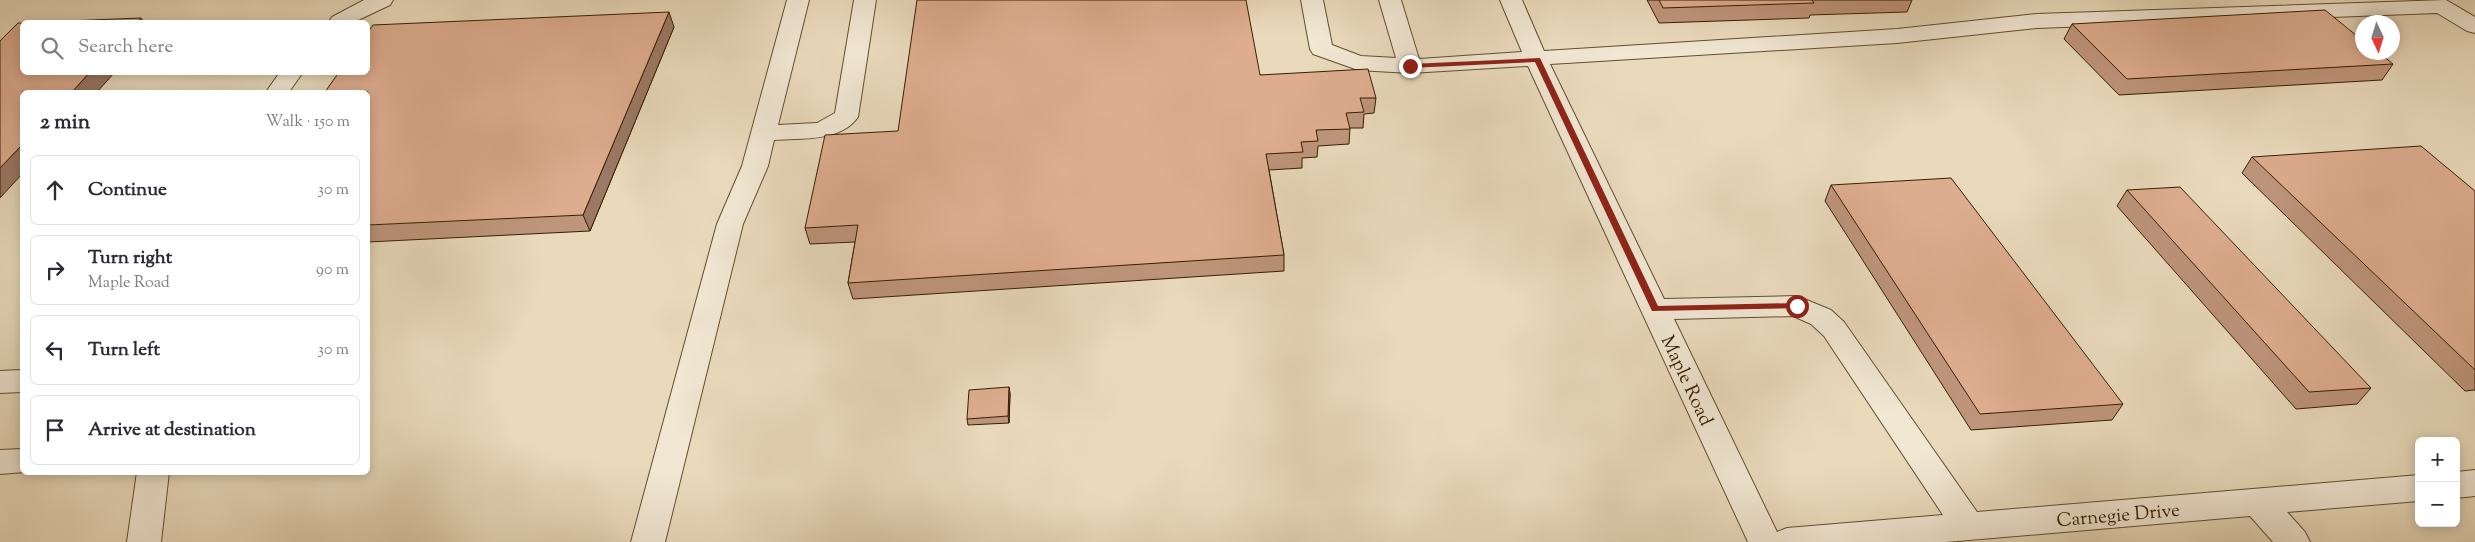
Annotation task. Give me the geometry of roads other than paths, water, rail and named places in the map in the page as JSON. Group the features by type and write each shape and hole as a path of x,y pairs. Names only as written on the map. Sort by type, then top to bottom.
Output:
{"street":[{"path":"343,20 359,10 382,0"},
{"path":"648,542 730,224 755,166 798,0"},
{"path":"763,133 822,130 846,117 865,0"},
{"path":"1312,0 1321,49 1358,63 1410,66 1537,60 1897,36 2037,21 2436,3 2475,26"},
{"path":"1390,0 1410,66"},
{"name":"Maple Road","path":"1511,0 1537,60 1765,542"},
{"path":"278,90 290,75"},
{"path":"1655,309 1797,306 1821,317 1834,329 1988,531"},
{"path":"0,382 20,381"},
{"path":"0,462 20,461"},
{"path":"144,542 153,475"},
{"path":"2460,485 2475,484"},
{"name":"Carnegie Drive","path":"1787,542 1988,531 2258,502 2415,488"},
{"path":"2258,502 2293,542"}]}
